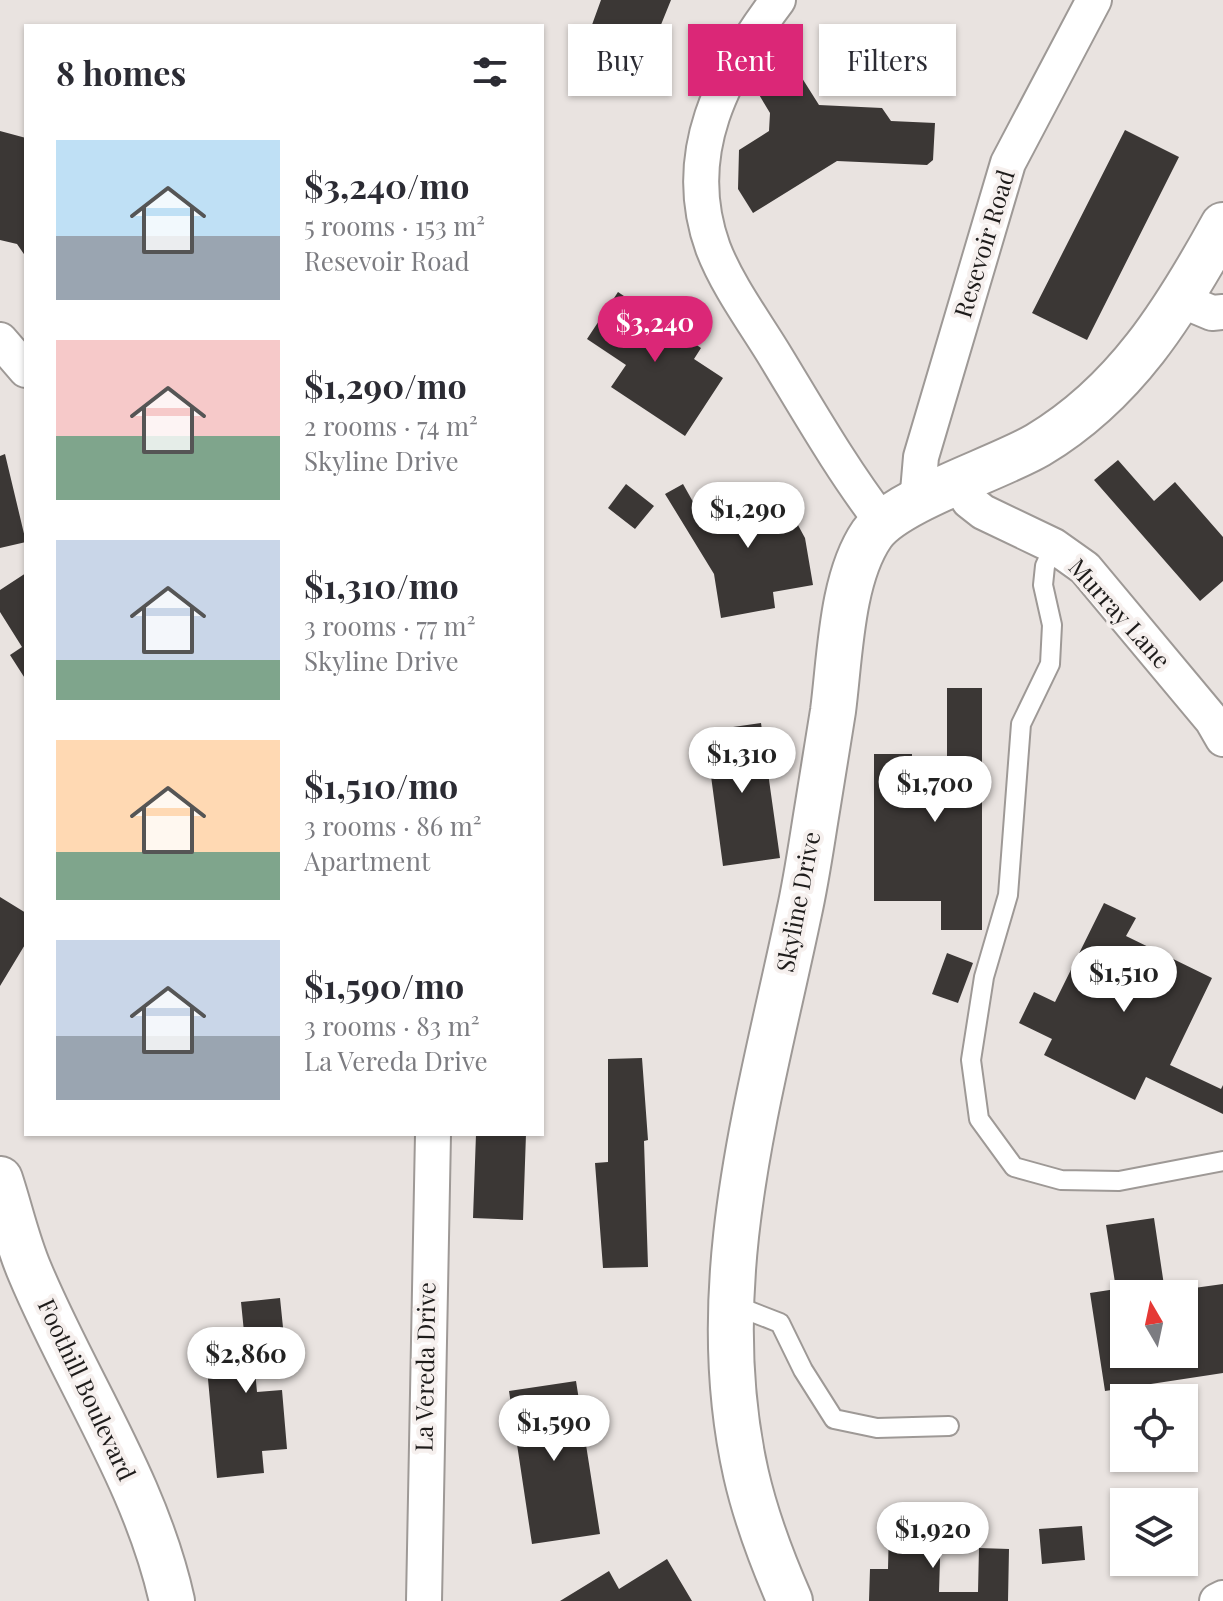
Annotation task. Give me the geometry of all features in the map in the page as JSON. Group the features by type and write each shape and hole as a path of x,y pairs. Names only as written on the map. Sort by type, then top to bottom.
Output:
{"street":[{"path":"778,0 733,68 712,109 703,148 703,193 713,248 844,472 900,513 1037,445 1100,401 1138,360 1181,300 1223,225"},
{"name":"Resevoir Road","path":"900,513 921,457 1008,163 1094,0"},
{"path":"1181,300 1212,313 1223,312"},
{"path":"0,340 24,368"},
{"name":"Murray Lane","path":"959,484 969,501 983,512 1054,546 1085,568 1212,720 1223,739"},
{"name":"Skyline Drive","path":"790,1601 754,1507 746,1473 734,1394 731,1304 733,1240 743,1175 800,911 849,598 864,547 900,513"},
{"name":"La Vereda Drive","path":"424,1601 433,1136"},
{"name":"Foothill Boulevard","path":"0,1179 29,1271 122,1462 152,1534 172,1601"},
{"path":"1217,1601 1223,1598"}],"lane":[{"path":"1054,546 1045,566 1043,585 1052,625 1050,664 1021,724 1008,895 984,977 971,1060 979,1119 1014,1167 1061,1180 1119,1181 1223,1161"},
{"path":"731,1304 780,1323 803,1370 834,1419 877,1428 949,1426"}],"building":[{"path":"601,0 671,0 661,24 592,24"},
{"path":"803,80 819,105 882,108 891,121 935,123 933,160 927,165 837,161 753,213 738,189 739,150 769,131 770,113 760,96 803,96"},
{"path":"1125,130 1179,157 1087,340 1032,313"},
{"path":"0,131 24,137 24,254 17,244 0,240"},
{"path":"618,292 701,348 694,359 723,378 685,436 611,387 626,365 587,339"},
{"path":"5,454 24,542 0,548 0,456"},
{"path":"1118,460 1154,501 1175,482 1223,537 1223,581 1200,601 1094,480"},
{"path":"626,484 654,506 635,529 608,508"},
{"path":"683,484 701,516 736,497 743,510 780,492 805,538 813,585 773,592 775,608 721,618 714,574 665,494"},
{"path":"24,574 24,677 10,655 22,647 0,612 0,590"},
{"path":"947,688 982,688 982,930 941,930 941,901 874,901 874,754 912,754 911,803 947,802"},
{"path":"761,723 780,858 723,866 705,731"},
{"path":"0,897 24,912 24,946 0,986"},
{"path":"1104,903 1136,918 1126,936 1212,978 1170,1065 1221,1089 1223,1085 1223,1114 1146,1077 1135,1100 1044,1055 1052,1039 1019,1023 1034,992 1055,1002"},
{"path":"947,953 973,963 958,1003 932,994"},
{"path":"642,1058 648,1140 644,1141 648,1267 603,1268 595,1163 608,1162 608,1059"},
{"path":"476,1136 526,1136 523,1220 473,1218"},
{"path":"1154,1218 1163,1280 1115,1280 1106,1225"},
{"path":"1223,1284 1223,1373 1151,1384 1110,1384 1110,1390 1105,1391 1090,1293 1110,1290 1110,1368 1198,1368 1198,1287"},
{"path":"280,1298 285,1347 253,1349 257,1392 282,1390 287,1449 262,1451 264,1473 217,1478 205,1346 245,1342 241,1302"},
{"path":"576,1381 600,1534 532,1544 509,1391"},
{"path":"889,1526 941,1528 939,1592 978,1592 979,1548 1009,1549 1008,1601 869,1601 870,1569 888,1569"},
{"path":"1082,1526 1085,1560 1042,1564 1039,1529"},
{"path":"667,1559 692,1601 560,1601 609,1571 619,1589"}]}
